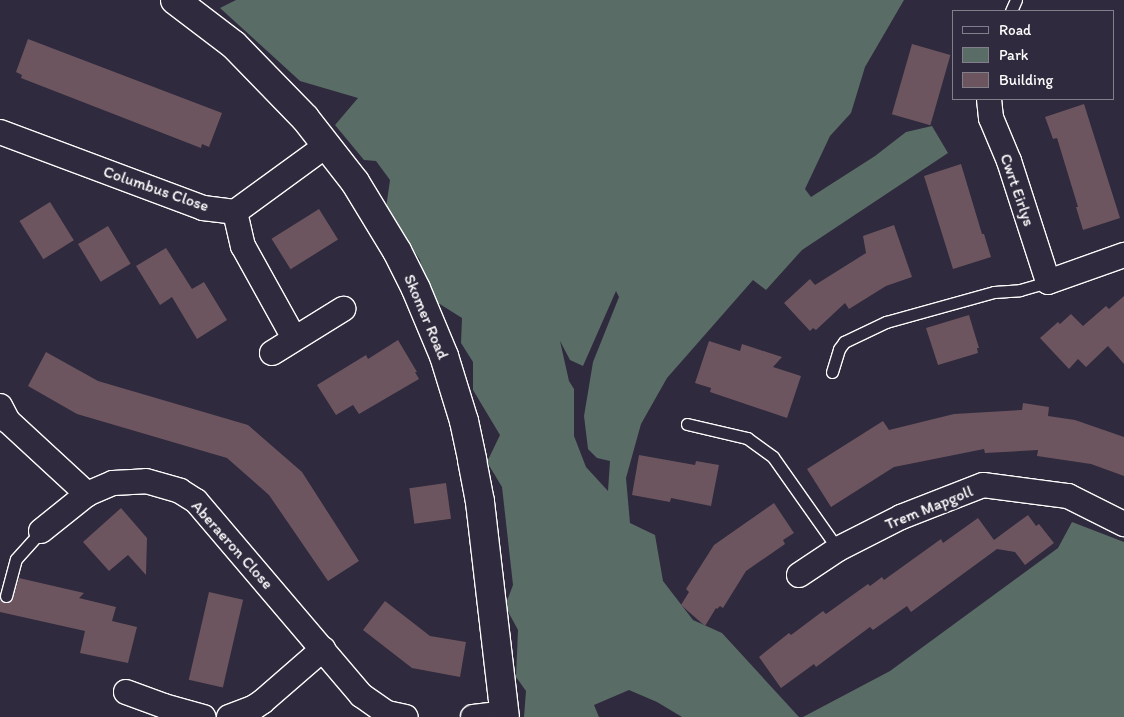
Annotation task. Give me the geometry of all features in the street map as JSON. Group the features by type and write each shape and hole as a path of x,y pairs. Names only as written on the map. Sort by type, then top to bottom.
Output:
{"street":[{"name":"Skomer Road","path":"175,0 234,45 255,65 305,118 327,145 355,182 397,252 431,322 464,421 480,502 505,715"},
{"name":"Cwrt Eirlys","path":"989,100 989,110 994,127 1009,161 1048,282"},
{"name":"Columbus Close","path":"0,132 203,208 235,212"},
{"path":"294,338 243,246 235,212 327,145"},
{"path":"1048,282 1124,255"},
{"path":"272,353 343,309"},
{"path":"3,417 87,494"},
{"name":"Aberaeron Close","path":"41,531 87,494 113,484 128,481 146,481 180,491 196,502 212,517 361,695 375,707 387,713 406,717"},
{"name":"Trem Mapgoll","path":"799,575 838,549 901,516 983,486 1068,496 1124,524"},
{"path":"239,715 262,702 323,650"},
{"path":"126,692 164,706 203,717"},
{"path":"473,717 505,715"}],"lane":[{"path":"832,372 839,349 844,342 886,322 994,292 1020,290 1048,282"},
{"path":"687,424 747,438 773,457 838,549"},
{"path":"6,596 16,559 41,531"}],"green space":[{"path":"236,0 904,0 865,67 851,113 830,136 805,189 811,197 875,156 906,132 932,126 948,153 802,250 766,290 753,280 667,378 641,424 626,478 630,523 655,535 663,581 693,620 722,633 799,717 682,717 657,702 629,690 594,705 599,717 524,717 526,691 516,677 518,630 505,606 513,585 502,487 487,462 500,435 473,390 473,362 461,343 462,318 427,296 420,260 386,208 390,180 376,161 364,160 335,125 358,98 300,81 220,8","holes":["616,291 619,297 593,362 584,416 588,449 597,458 610,461 608,491 586,467 574,436 574,389 569,381 560,341 570,360 583,366"]},
{"path":"1072,522 1124,542 1124,717 803,717 890,671 1058,548"}],"building":[{"path":"28,39 222,113 209,147 202,144 201,148 21,78 22,75 16,72"},
{"path":"912,44 950,55 930,125 892,114"},
{"path":"1084,104 1120,218 1083,230 1057,138 1053,139 1045,117"},
{"path":"961,164 982,234 984,234 991,257 953,269 924,176"},
{"path":"50,202 74,240 43,259 19,221"},
{"path":"319,209 338,240 291,269 272,239"},
{"path":"894,225 912,277 886,286 849,309 845,303 816,330 813,328 810,331 784,303 810,279 815,285 866,253 863,236"},
{"path":"108,226 131,264 101,282 78,244"},
{"path":"166,248 192,289 204,282 227,320 197,339 172,297 160,305 136,266"},
{"path":"1124,296 1124,364 1108,346 1086,367 1078,359 1069,369 1040,338 1058,322 1060,324 1071,314 1083,326 1106,306 1109,309"},
{"path":"969,315 979,348 977,348 978,353 938,365 926,328"},
{"path":"398,340 417,372 415,372 419,379 359,414 353,405 336,415 317,385 366,355 368,359"},
{"path":"709,341 740,351 742,344 782,357 773,367 801,376 787,418 710,392 711,388 695,383"},
{"path":"46,352 98,381 248,425 302,472 359,561 328,581 269,495 227,458 77,414 28,386"},
{"path":"1023,403 1049,407 1048,416 1075,420 1124,437 1124,476 1091,464 1037,456 1038,450 985,453 984,449 894,467 831,507 807,469 883,421 889,430 954,414 1022,410"},
{"path":"639,455 695,465 696,461 719,465 711,506 671,498 670,502 632,495"},
{"path":"446,483 451,519 414,524 409,488"},
{"path":"774,503 794,533 783,540 785,544 746,571 723,608 720,606 716,608 705,626 681,605 689,592 686,589 714,545"},
{"path":"121,508 147,538 146,575 128,555 109,571 83,542"},
{"path":"1028,515 1036,526 1039,524 1054,543 1025,565 1015,552 997,549 911,612 907,606 873,630 870,627 816,667 814,664 781,688 759,657 789,633 791,635 823,611 826,614 868,584 870,586 882,577 884,580 941,539 943,543 978,518 994,540"},
{"path":"19,578 84,593 79,598 116,607 112,621 137,627 128,663 80,653 85,631 0,612 0,600 5,603 12,601"},
{"path":"209,592 243,600 223,688 189,680"},
{"path":"385,601 430,636 466,642 460,677 412,668 363,630"}]}
